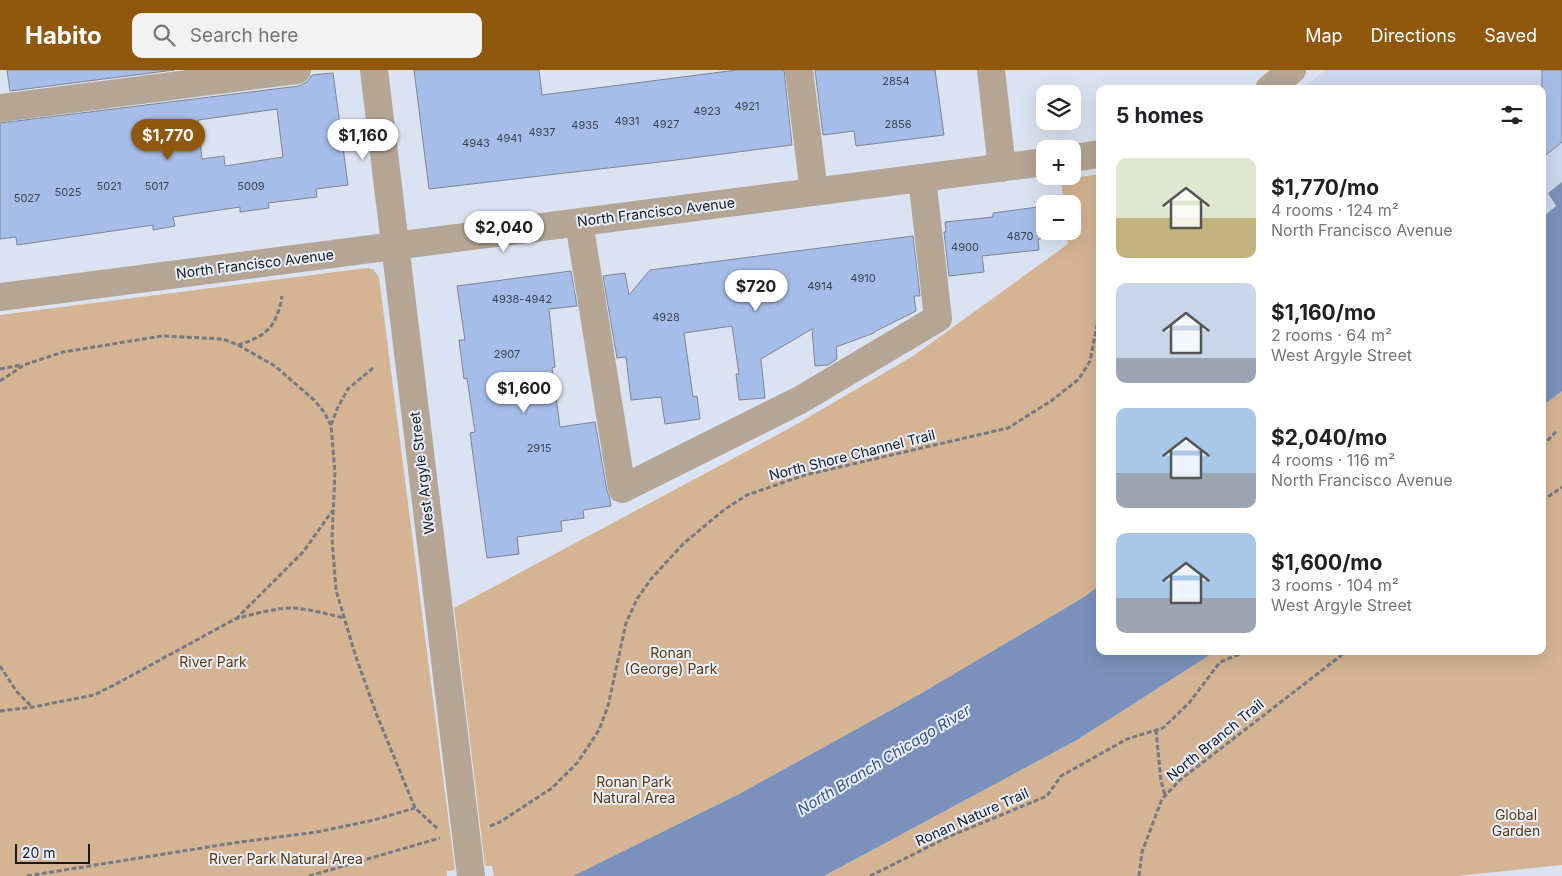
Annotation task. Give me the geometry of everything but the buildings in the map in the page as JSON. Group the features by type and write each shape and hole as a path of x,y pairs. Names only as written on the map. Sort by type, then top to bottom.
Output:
{"street":[{"path":"0,108 297,70"},
{"name":"West Argyle Street","path":"374,70 471,876"},
{"path":"799,70 814,192"},
{"path":"990,70 1002,168"},
{"path":"1274,85 1292,70"},
{"path":"1081,157 1096,155"},
{"name":"North Francisco Avenue","path":"0,297 1036,163"},
{"path":"579,222 622,489 800,400 938,318 922,178"}],"path":[{"path":"238,345 254,340 268,331 276,320 282,296"},
{"name":"North Shore Channel Trail","path":"483,828 500,822 552,788 578,762 599,730 608,706 626,623 636,598 684,544 725,508 747,495 805,475 1008,428 1052,401 1079,379 1090,361 1096,330"},
{"path":"0,369 63,352 162,336 223,339 238,345 275,366 298,384 324,412 331,425 335,472 332,538 336,590 376,713 415,808 445,837 309,876"},
{"path":"0,381 24,364"},
{"path":"331,425 348,389 373,368"},
{"path":"1546,442 1556,432"},
{"path":"1546,498 1562,487"},
{"path":"236,619 303,552 334,510"},
{"path":"0,712 94,695 236,619 292,608 344,618"},
{"name":"Ronan Nature Trail","path":"870,876 948,837 1047,796 1061,776 1127,739 1163,728 1189,703 1220,662 1238,655"},
{"name":"North Branch Trail","path":"1139,876 1142,852 1162,799 1180,780 1342,655"},
{"path":"0,666 17,692 32,707"},
{"path":"1156,730 1161,781 1165,796"},
{"path":"28,876 233,843 317,832 374,820 415,808"}],"shaded area":[{"path":"1325,70 1562,70 1562,182 1548,193 1556,206 1546,214 1546,85 1307,85"}],"green space":[{"name":"Ronan (George) Park","path":"1096,175 1096,588 1084,597 920,694 739,794 573,876 494,876 492,866 485,866 454,608 790,428 913,356 1068,244 1067,240 1081,240 1081,195 1063,195 1062,185 1081,185 1081,177"},
{"name":"River Park","path":"367,268 373,269 379,277 455,870 447,871 447,876 0,876 0,315"},
{"name":"Global Garden","path":"1562,391 1562,865 1458,876 824,876 1077,740 1210,655 1546,655 1546,404"}],"water":[{"path":"1562,182 1562,391 1546,404 1546,214 1556,206 1548,193"},
{"name":"North Branch Chicago River","path":"1096,588 1096,655 1210,655 1077,740 824,876 573,876 739,794 920,694 1084,597"}],"park label":[{"name":"Ronan Park Natural Area","path":"634,790"},
{"name":"River Park Natural Area","path":"286,859"}]}
